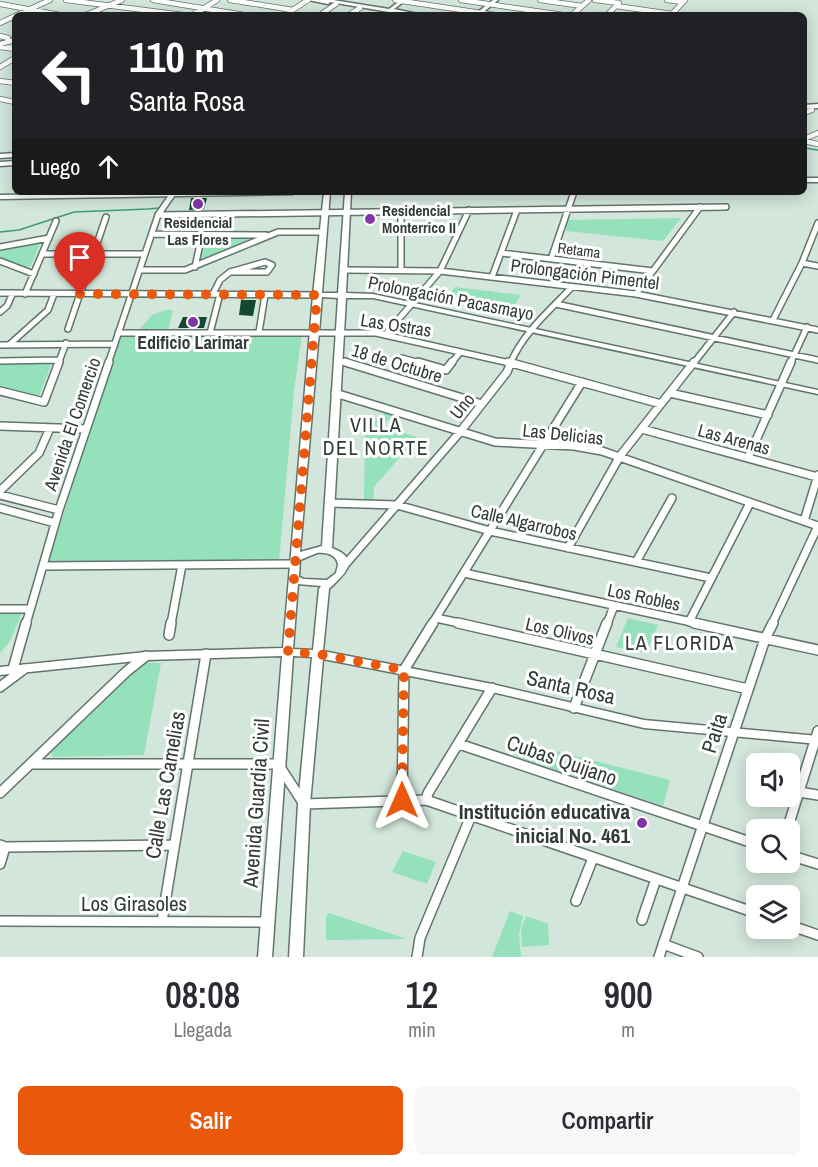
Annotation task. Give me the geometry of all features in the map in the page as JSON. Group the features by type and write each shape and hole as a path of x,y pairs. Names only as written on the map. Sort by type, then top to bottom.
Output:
{"main road":[{"path":"309,0 387,12 404,1"},
{"path":"324,0 387,12"},
{"path":"480,12 496,0"},
{"path":"327,195 293,578 303,582 328,583"},
{"path":"327,550 348,195"},
{"name":"Prolongación Pacasmayo","path":"317,295 367,295 818,392"},
{"path":"294,561 306,552 327,550 336,553 342,559 344,566 342,572 324,589 304,804 296,957"},
{"name":"Avenida Guardia Civil","path":"265,957 293,578"},
{"name":"Santa Rosa","path":"0,671 146,656 288,652 318,654 492,688 644,724 817,737"}],"street":[{"path":"24,12 50,0"},
{"path":"66,0 154,12"},
{"path":"94,12 122,0"},
{"path":"153,0 226,12"},
{"path":"197,12 217,0"},
{"path":"230,0 293,10"},
{"path":"290,12 309,0"},
{"path":"395,0 467,12"},
{"path":"461,0 543,12"},
{"path":"540,0 582,6"},
{"path":"575,12 589,0"},
{"path":"595,0 660,12"},
{"path":"667,0 684,1"},
{"path":"0,4 41,12"},
{"path":"324,12 336,4"},
{"path":"610,12 617,5"},
{"path":"354,12 360,8"},
{"path":"0,60 9,62"},
{"path":"0,67 12,60"},
{"name":"Avenida El Comercio","path":"13,669 59,510 118,333 158,215 172,195"},
{"path":"551,259 573,195"},
{"path":"636,294 700,207"},
{"path":"158,215 726,207"},
{"path":"385,335 440,271 469,210"},
{"path":"492,277 517,210"},
{"path":"401,211 401,270"},
{"path":"68,329 106,217"},
{"path":"26,294 56,221"},
{"path":"773,320 802,263 818,223"},
{"path":"140,270 185,270 279,232 323,232"},
{"path":"152,234 271,235"},
{"path":"195,267 202,235"},
{"path":"0,247 49,238"},
{"name":"Retama","path":"501,253 653,271"},
{"path":"42,254 145,254"},
{"path":"0,261 34,274"},
{"path":"210,333 216,285 229,272 265,262 272,265 267,272 229,272"},
{"path":"802,263 818,266"},
{"name":"Prolongación Pimentel","path":"345,270 440,271 636,294 818,330"},
{"name":"Uno","path":"344,566 460,432 507,372 516,350 531,330 572,287"},
{"name":"Prolongación Pacasmayo","path":"0,293 317,295"},
{"path":"0,312 7,306 14,293"},
{"path":"10,344 48,310 54,294"},
{"path":"259,332 265,295"},
{"path":"556,304 818,360"},
{"path":"568,548 620,456 734,312"},
{"path":"748,458 807,327"},
{"name":"Las Ostras","path":"118,333 339,332 385,335 511,363 661,404"},
{"path":"0,391 44,402 66,343"},
{"path":"0,345 115,344"},
{"path":"402,358 446,370 460,352"},
{"path":"0,361 58,360"},
{"name":"18 de Octubre","path":"337,360 482,404"},
{"path":"402,800 404,670 582,382"},
{"name":"Las Delicias","path":"336,393 495,442 581,447 620,456 818,526"},
{"path":"670,393 768,415"},
{"path":"0,427 86,429"},
{"path":"50,428 39,453 0,493 59,510"},
{"name":"Las Arenas","path":"642,429 818,476"},
{"path":"804,521 818,476"},
{"path":"636,562 672,498"},
{"name":"Calle Algarrobos","path":"329,503 397,505 490,531 711,578"},
{"path":"689,622 750,503"},
{"path":"0,508 55,523"},
{"name":"Paita","path":"659,957 765,639 818,526"},
{"path":"43,566 294,561"},
{"path":"169,635 182,565"},
{"name":"Los Robles","path":"464,573 818,650"},
{"path":"574,708 614,606"},
{"path":"0,609 30,609"},
{"name":"Los Olivos","path":"436,618 748,689"},
{"name":"Calle Las Camelias","path":"162,921 206,654"},
{"path":"0,793 146,656"},
{"path":"0,687 26,667"},
{"path":"426,800 428,793 492,688"},
{"path":"800,789 817,737"},
{"name":"Cubas Quijano","path":"459,744 746,841"},
{"path":"30,764 278,764 289,775 304,804 426,800 746,910"},
{"path":"800,792 818,795"},
{"path":"417,957 420,938 471,816"},
{"path":"0,864 2,846 173,845"},
{"path":"576,901 593,858"},
{"path":"800,858 818,864"},
{"path":"642,920 656,879"},
{"name":"Los Girasoles","path":"0,921 267,922"},
{"path":"800,929 818,935"},
{"path":"663,944 698,957"}],"green space":[{"path":"681,218 663,241 566,231 567,220"},
{"path":"205,237 252,237 253,239 199,260"},
{"path":"41,241 31,266 24,268 0,259 0,248"},
{"path":"455,287 521,295 512,309 448,296"},
{"path":"173,310 168,330 139,330 152,315"},
{"path":"302,333 294,391 279,562 48,563 120,335"},
{"path":"0,363 52,363 39,396 0,387"},
{"path":"388,410 395,413 382,426 417,437 374,487 374,499 364,499 365,434 369,426"},
{"path":"0,613 22,613 10,641 0,653"},
{"path":"628,618 658,625 646,653 616,647"},
{"path":"141,663 161,663 144,755 53,757 50,751"},
{"path":"520,742 670,780 663,806 517,757 513,752 516,743"},
{"path":"403,851 436,862 427,884 392,872"},
{"path":"510,911 523,916 519,934 521,957 492,957"},
{"path":"329,913 407,939 326,940 326,917"},
{"path":"526,916 548,924 549,945 522,947 521,929"}],"building":[{"name":"Residencial Las Flores","path":"191,198 207,198 204,209 189,210"},
{"path":"241,300 256,300 253,316 239,315"},
{"name":"Edificio Larimar","path":"183,317 207,317 204,328 178,328"}],"waterway":[{"path":"0,41 12,38"},
{"path":"807,148 818,150"},
{"path":"0,232 19,230 74,212 148,209 159,208 163,205"}],"place":[{"name":"Residencial Las Flores","path":"198,204"},
{"name":"Residencial Monterrico II","path":"370,219"},
{"name":"Edificio Larimar","path":"193,322"},
{"name":"Institución educativa inicial No. 461","path":"642,823"}],"district":[{"name":"VILLA DEL NORTE","path":"376,436"},
{"name":"LA FLORIDA","path":"680,642"}],"route":[{"path":"80,294 317,295 288,652 318,654 404,670 402,677 402,800"}]}
